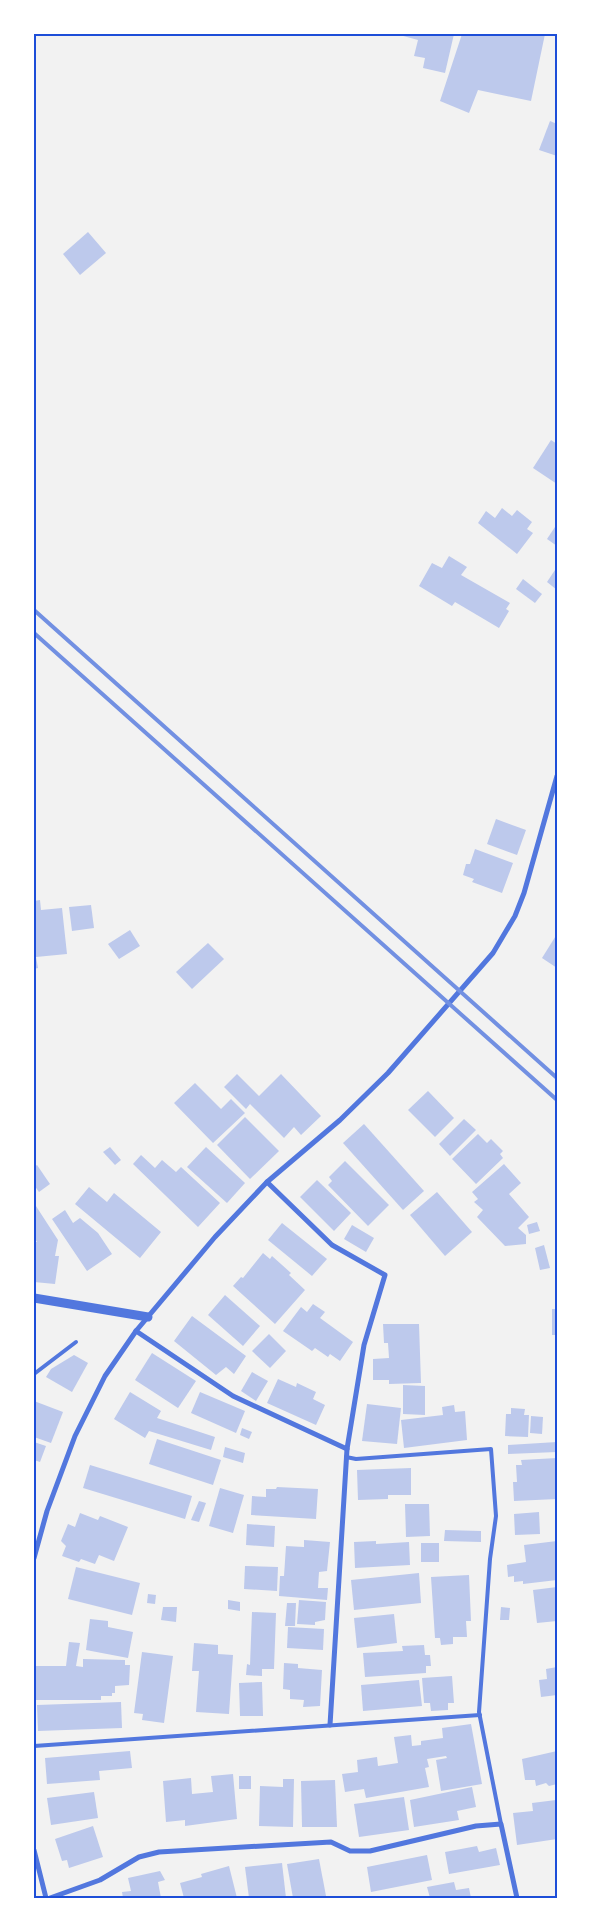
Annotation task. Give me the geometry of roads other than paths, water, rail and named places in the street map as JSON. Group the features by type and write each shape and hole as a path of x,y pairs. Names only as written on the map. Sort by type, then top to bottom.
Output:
{"street":[{"path":"34,1558 62,1469 89,1405 105,1376 136,1331 215,1237 268,1182 340,1120 388,1074 400,1058 493,954 501,942 524,893 557,776"},
{"path":"268,1182 332,1245 385,1275 364,1345 346,1457 330,1725"},
{"path":"34,1298 148,1317"},
{"path":"136,1331 233,1396 347,1449"},
{"path":"50,1898 100,1880 139,1857 159,1852 331,1842 350,1851 370,1851 476,1826 502,1824 518,1898"},
{"path":"34,1850 36,1873 46,1898"}],"lane":[{"path":"34,1374 76,1342"},
{"path":"346,1457 356,1459 491,1449 496,1516 481,1666 480,1715 502,1824"},
{"path":"34,1746 480,1715"}],"railway":[{"path":"34,610 557,1078"},
{"path":"34,633 557,1100"}]}
